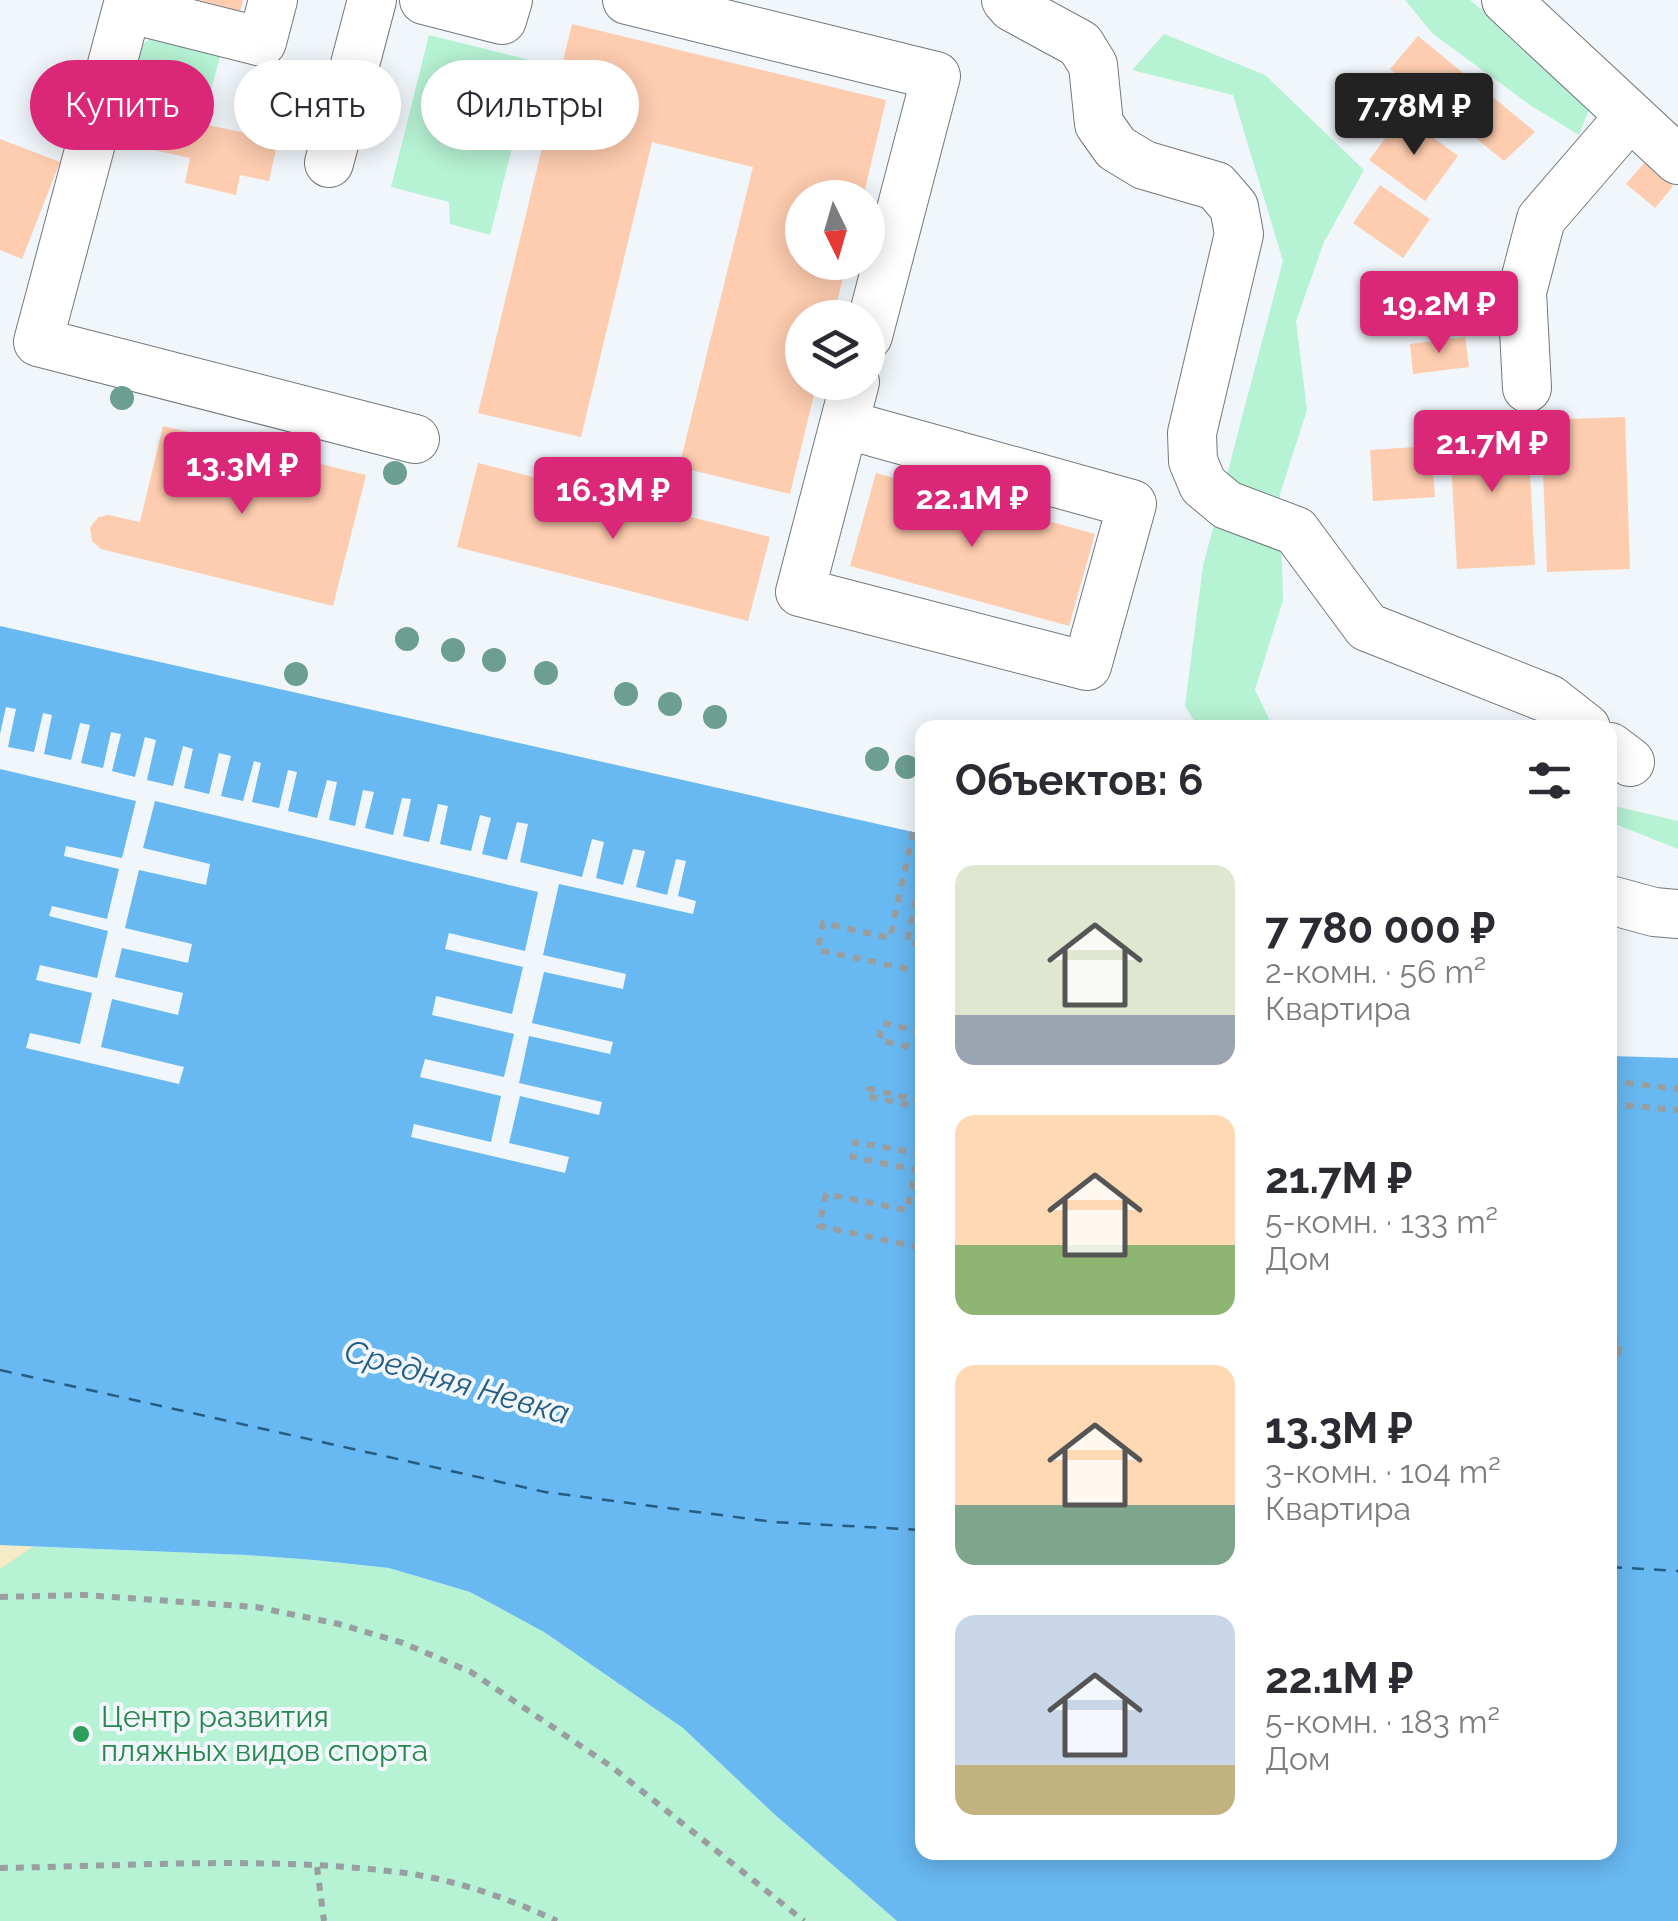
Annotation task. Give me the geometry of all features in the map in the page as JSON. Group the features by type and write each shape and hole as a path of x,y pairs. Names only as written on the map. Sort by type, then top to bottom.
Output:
{"lane":[{"path":"272,0 262,42 127,8 38,342 415,438"},
{"path":"330,163 372,0"},
{"path":"424,0 502,20 508,0"},
{"path":"627,0 794,20 936,76 877,300"},
{"path":"1006,0 1080,44 1093,66 1099,124 1116,148 1144,165 1216,186 1234,207 1239,234 1192,433 1192,461 1203,486 1226,506 1296,531 1367,626 1549,699 1576,720"},
{"path":"1506,0 1678,160"},
{"path":"1527,388 1522,292 1541,220 1630,116"},
{"path":"850,403 1132,504 1087,666 800,592 850,403"},
{"path":"1617,902 1678,914"}],"path":[{"path":"912,832 890,938 823,923 818,950 915,971"},
{"path":"915,903 907,942 915,944"},
{"path":"915,1031 882,1024 879,1040 915,1048"},
{"path":"1617,1082 1678,1089"},
{"path":"915,1102 868,1089 867,1096 915,1103"},
{"path":"1617,1105 1678,1110"},
{"path":"915,1153 855,1142 852,1156 915,1170"},
{"path":"915,1174 907,1210 826,1194 819,1226 915,1247"},
{"path":"0,1597 84,1595 256,1608 339,1624 403,1643 472,1672 612,1767 804,1921"},
{"path":"0,1868 252,1863 399,1872 462,1886 557,1921"},
{"path":"318,1867 324,1921"}],"green space":[{"path":"1405,0 1470,0 1592,102 1579,135 1530,105 1433,34"},
{"path":"160,32 222,50 214,79 214,60 139,60 143,44"},
{"path":"1164,34 1265,75 1364,170 1324,242 1296,321 1307,410 1280,494 1283,600 1255,690 1270,720 1194,720 1185,706 1203,566 1283,261 1233,95 1132,70"},
{"path":"429,35 530,60 423,60"},
{"path":"421,67 421,150 511,150 490,235 450,224 449,202 391,187"},
{"path":"1617,807 1678,821 1678,849 1617,825"},
{"path":"0,1545 314,1560 389,1568 470,1592 544,1632 683,1728 897,1921 0,1921"}],"sand":[{"path":"0,1545 34,1546 0,1569"}],"water":[{"name":"Средняя Невка","path":"0,626 915,832 915,1860 1617,1860 1617,1056 1678,1058 1678,1921 897,1921 683,1728 544,1632 470,1592 389,1568 314,1560 0,1545"}],"pier":[{"path":"6,707 16,709 8,747 34,752 43,713 52,715 44,754 71,760 80,723 90,725 81,763 103,768 111,732 121,734 112,771 135,777 145,737 156,740 147,780 173,786 183,746 193,749 184,788 209,794 219,753 231,756 221,796 243,801 254,761 261,763 252,802 279,808 288,770 297,772 288,811 317,818 327,780 337,782 329,820 355,826 363,790 374,792 365,828 393,835 402,798 411,799 403,836 429,842 438,804 448,806 440,844 471,851 480,815 491,818 482,854 507,860 517,822 528,824 520,862 582,877 592,839 604,842 596,878 623,885 633,849 645,851 636,887 667,895 676,859 686,861 678,896 696,901 693,914 559,884 543,955 626,974 623,989 544,972 532,1023 613,1042 610,1054 529,1036 519,1083 602,1102 599,1115 520,1096 509,1143 569,1157 565,1173 411,1137 414,1124 491,1142 501,1096 420,1077 425,1059 504,1077 514,1034 432,1015 436,996 512,1014 523,967 445,949 449,933 525,951 538,892 155,801 143,848 210,864 206,885 139,870 125,928 192,944 188,963 122,948 115,977 183,993 178,1015 112,999 101,1047 184,1067 179,1084 26,1048 30,1033 80,1044 92,993 36,980 40,965 97,978 108,931 49,916 52,906 107,919 119,869 64,856 66,846 122,858 136,801 0,769 0,734"}],"building":[{"path":"200,0 243,0 240,12"},
{"path":"572,24 886,100 867,180 785,180 785,280 842,280 838,300 785,300 785,400 813,400 790,494 679,467 753,167 652,142 581,437 478,413 542,150 639,150 639,60 563,60"},
{"path":"1418,36 1535,132 1504,161 1390,69"},
{"path":"1403,115 1458,156 1425,201 1369,160"},
{"path":"214,126 234,131 234,150 276,150 269,181 240,175 236,195 185,183 190,158 154,150 214,150"},
{"path":"0,139 60,162 22,259 0,250"},
{"path":"1645,162 1673,186 1655,208 1626,184"},
{"path":"1380,185 1430,219 1403,258 1353,223"},
{"path":"1465,337 1469,367 1413,374 1410,344"},
{"path":"1625,417 1630,569 1547,572 1541,420"},
{"path":"1527,422 1535,565 1457,569 1449,425"},
{"path":"163,426 366,475 333,606 101,549 92,541 90,528 98,517 109,515 140,522"},
{"path":"1431,446 1435,497 1373,501 1370,450"},
{"path":"478,463 770,537 748,621 457,547"},
{"path":"876,473 1095,534 1069,626 850,566"}],"ferry route":[{"path":"0,1370 545,1492 774,1522 915,1530"},
{"path":"1617,1567 1678,1571"}],"place":[{"name":"Центр развития пляжных видов спорта","path":"81,1734"}]}
